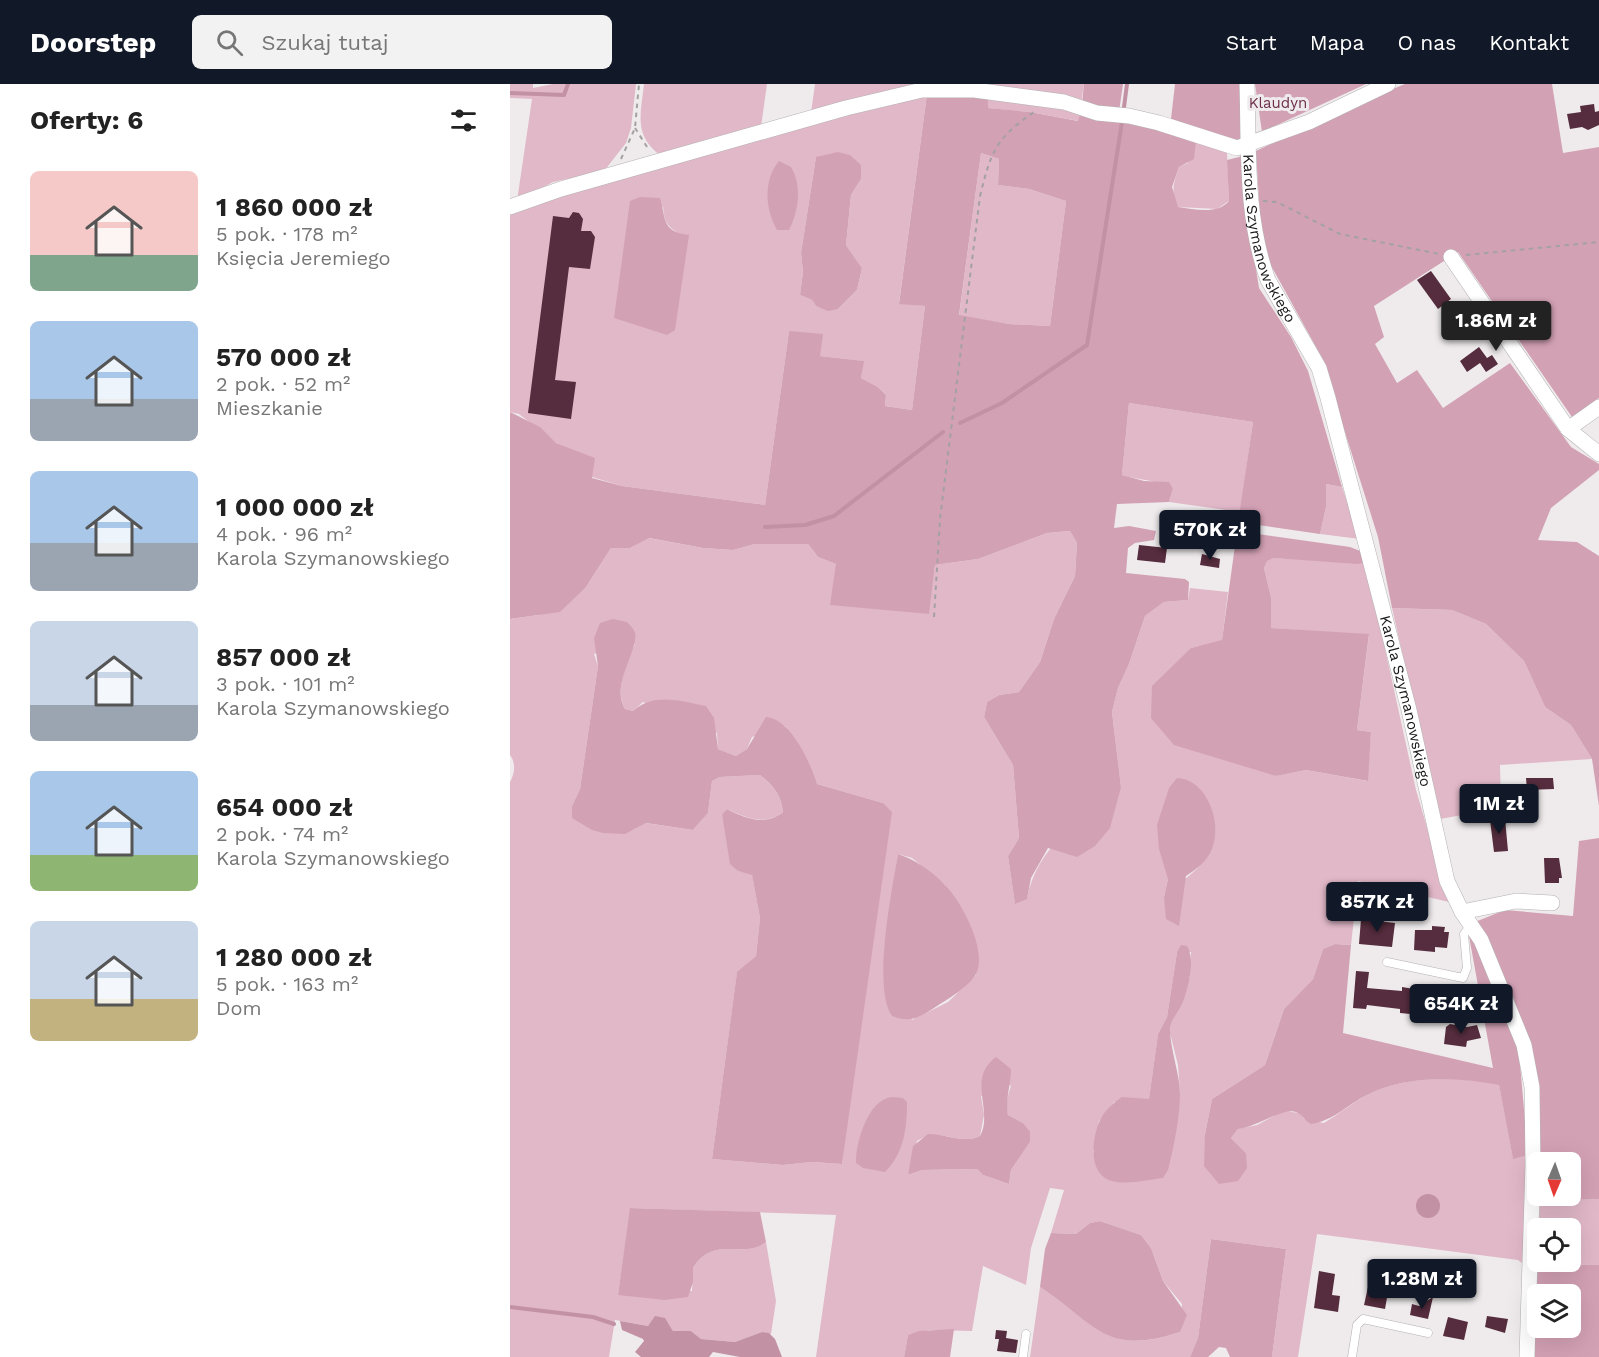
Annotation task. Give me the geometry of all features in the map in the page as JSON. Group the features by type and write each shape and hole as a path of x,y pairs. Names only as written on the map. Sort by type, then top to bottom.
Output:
{"street":[{"name":"Karola Szymanowskiego","path":"1247,84 1251,201 1258,248 1268,280 1319,368 1328,398 1409,710 1447,881 1481,940 1524,1045 1532,1087 1533,1177 1528,1263 1527,1357"},
{"path":"510,207 604,177 904,92 959,89 1051,100 1097,113 1129,116 1159,123 1230,147 1249,143 1309,122 1388,84"},
{"path":"1451,257 1568,429 1599,454"},
{"path":"1568,429 1599,407"},
{"path":"1467,919 1516,901 1552,903"}],"lane":[{"path":"1387,962 1463,978 1467,968 1464,934 1467,919"},
{"path":"1352,1357 1357,1324 1363,1319 1428,1333"},
{"path":"1023,1357 1026,1334"}],"path":[{"path":"604,177 624,155 634,128 639,84"},
{"path":"934,617 940,519 980,196 991,154 1014,126 1051,100"},
{"path":"634,128 640,140 655,157 664,160"},
{"path":"1251,201 1277,201 1340,234 1451,257 1599,242"}],"shaded area":[{"path":"510,84 533,84 533,88 553,84 636,84 631,128 626,143 604,171 553,182 517,201 532,99 510,98"},
{"path":"644,84 767,84 761,127 660,155 651,147 642,131"},
{"path":"815,84 915,84 811,113"},
{"path":"957,84 1084,84 1081,103"},
{"path":"927,94 899,303 925,306 912,410 885,406 886,395 878,387 861,378 863,361 820,356 789,331 765,505 622,486 592,477 570,449 556,443 519,414 510,412 510,211 611,178","holes":["816,157 861,179 851,195 846,245 862,268 857,290 838,309 816,306 812,300 800,295 803,272 801,253","663,206 667,223 679,234 614,318"]},
{"path":"988,97 1030,102 1080,114 1079,121 1030,112 987,108"},
{"path":"1196,141 1227,152 1229,201 1217,209 1178,207 1174,197 1179,167 1188,163"},
{"path":"981,153 999,159 998,185 1029,189 1066,201 1050,326 1009,324 959,316"},
{"path":"1129,403 1253,422 1240,512 1169,502 1173,489 1155,482 1122,475"},
{"path":"1326,484 1342,487 1360,539 1320,534 1326,507"},
{"path":"1070,531 1077,543 1075,576 1054,619 1040,662 1019,692 999,695 987,702 984,717 1013,765 1019,838 1008,856 1015,903 1027,898 1033,879 1051,848 1077,822 1121,787 1112,712 1118,688 1129,664 1145,616 1164,602 1188,600 1190,588 1228,592 1222,641 1191,648 1275,776 1306,770 1367,781 1371,732 1357,730 1369,635 1270,628 1271,597 1264,568 1267,560 1273,558 1366,562 1416,790 1449,902 1358,881 1351,945 1335,944 1323,949 1313,979 1284,1009 1265,1065 1212,1099 1205,1134 1246,1153 1231,1138 1238,1129 1257,1125 1283,1111 1300,1113 1304,1119 1324,1123 1367,1095 1398,1084 1449,1079 1499,1084 1513,1158 1527,1155 1523,1264 1518,1260 1317,1234 1298,1357 1272,1357 1286,1249 1211,1239 1198,1338 1190,1357 1030,1357 1040,1287 1090,1324 1118,1339 1135,1341 1155,1339 1180,1332 1182,1304 1163,1281 1151,1248 1141,1235 1100,1221 1090,1223 1076,1234 1051,1233 1064,1190 1050,1188 1031,1248 1026,1285 983,1266 972,1331 930,1330 908,1335 904,1357 816,1357 836,1215 631,1208 618,1295 692,1291 693,1268 710,1252 748,1249 766,1242 776,1301 771,1334 762,1332 735,1342 701,1339 691,1331 673,1331 667,1322 653,1320 648,1326 615,1320 609,1357 510,1357 510,782 514,768 510,755 510,619 539,615 586,587 611,548 630,548 648,538 703,548 733,550 755,544 808,544 818,557 836,564 928,614 935,565 978,559 1047,533","holes":["635,644 625,667 621,685 622,702 625,709 633,711 643,702 717,733 718,749 736,756 747,749 752,737 785,726 817,784 883,803 842,1164 812,1162 783,1165 712,1159 737,973 756,956 760,918 752,874 738,871 722,814 727,809 748,818 769,819 783,812 776,791 760,775 720,777 712,781 708,813 693,830 645,823 633,830 572,818 572,806 580,789 598,666 594,654","1214,826 1209,850 1204,859 1191,874 1164,897 1168,879","898,854 912,858 945,885 976,975 948,1002 912,1020 885,971 884,951","1177,952 1191,952 1190,977 1171,1023 1170,1033 1178,1065 1180,1093 1093,1153 1099,1121 1114,1102 1149,1100 1158,1034 1167,1017","1011,1085 1006,1103 1008,1115 1023,1123 1030,1142 1011,1170 1009,1184 983,1175 977,1169 922,1170 908,1175 917,1141 934,1135 964,1139 980,1136 984,1115 981,1096"]},
{"path":"1392,608 1452,610 1486,624 1524,661 1545,707 1571,725 1592,759 1500,765 1501,808 1440,819"},
{"path":"1428,1194 1436,1198 1440,1206 1436,1214 1428,1218 1420,1214 1416,1206 1420,1198"},
{"path":"1599,1199 1599,1265 1581,1265 1581,1218 1539,1218 1540,1206 1581,1206 1581,1200"},
{"path":"655,1316 665,1318 673,1331 691,1331 701,1339 735,1342 762,1332 769,1333 775,1339 782,1357 740,1357 713,1352 709,1357 641,1357 635,1352 644,1341 643,1339 622,1330 620,1321 648,1326"}],"green space":[{"path":"1084,84 1123,84 1119,112 1082,103"},
{"path":"1175,84 1243,84 1242,142 1171,119"},
{"name":"Klaudyn","path":"1255,84 1366,84 1262,132"},
{"path":"1405,84 1552,84 1563,153 1599,147 1599,398 1572,417 1458,252 1374,306 1384,337 1375,344 1397,383 1417,370 1443,408 1510,363 1571,447 1599,464 1599,470 1551,508 1538,540 1577,542 1599,556 1599,806 1592,759 1571,725 1545,707 1524,661 1486,624 1452,610 1392,608 1378,537 1321,356 1269,262 1261,234 1256,151 1358,103"},
{"path":"927,94 988,97 988,108 1030,112 1078,121 1080,114 1129,122 1196,141 1194,159 1179,167 1172,187 1178,207 1212,210 1224,205 1229,201 1227,160 1243,156 1248,218 1259,288 1291,337 1308,371 1342,487 1326,484 1326,507 1320,534 1238,522 1253,422 1129,403 1122,475 1144,481 1169,482 1173,489 1169,502 1117,504 1114,528 1129,526 1156,531 1154,540 1135,543 1128,548 1126,573 1185,579 1189,582 1188,600 1164,602 1145,616 1129,664 1118,688 1112,712 1121,787 1110,828 1095,846 1077,857 1048,848 1031,878 1027,899 1015,904 1008,856 1019,838 1013,765 984,717 987,702 999,695 1019,692 1040,662 1054,619 1075,576 1077,543 1070,531 1047,533 978,559 935,565 929,614 830,605 836,564 818,557 808,544 755,544 733,550 703,548 649,538 630,548 611,548 586,587 560,612 510,619 510,412 540,427 556,443 595,458 592,478 622,486 765,505 789,331 823,334 820,356 864,361 861,378 878,387 886,395 885,406 912,410 925,306 899,304","holes":["981,153 999,159 998,185 1029,189 1066,201 1050,326 1009,324 959,315"]},
{"path":"838,152 850,155 861,165 861,179 851,195 846,245 862,268 857,290 838,309 828,311 800,295 803,272 801,253 816,157"},
{"path":"779,161 791,167 797,182 797,206 789,230 777,230 768,204 770,177"},
{"path":"640,197 660,198 670,228 689,235 675,330 667,335 614,318 630,201"},
{"path":"1237,531 1350,547 1363,552 1366,562 1358,564 1273,558 1267,561 1264,568 1271,597 1271,628 1369,634 1357,730 1371,732 1368,781 1306,770 1276,776 1174,745 1151,718 1152,686 1191,648 1222,640"},
{"path":"613,619 627,622 635,633 633,649 621,689 621,700 625,709 633,711 641,705 659,700 677,700 706,706 714,718 718,749 736,756 747,749 766,717 775,720 784,725 798,743 817,784 883,803 892,812 842,1164 812,1162 783,1165 712,1159 737,972 756,956 760,918 752,875 738,871 730,864 722,814 727,809 741,816 763,820 783,812 782,806 776,791 760,775 720,777 712,781 708,813 693,830 646,823 625,834 603,833 592,830 572,818 572,806 580,789 598,666 594,638 600,623"},
{"path":"1177,778 1188,780 1204,794 1214,815 1215,827 1215,839 1210,853 1194,871 1186,876 1179,926 1166,919 1164,897 1168,879 1159,849 1157,825 1169,788"},
{"path":"1599,838 1599,1199 1581,1200 1581,1152 1538,1152 1534,1067 1475,922 1505,910 1573,916 1579,841"},
{"path":"898,854 928,870 950,891 971,926 976,939 979,964 973,979 957,993 929,1012 909,1019 892,1016 886,1002 884,984 885,938"},
{"path":"1469,936 1476,939 1518,1041 1527,1155 1513,1159 1499,1085 1449,1079 1415,1081 1382,1088 1333,1116 1311,1124 1298,1113 1291,1111 1238,1129 1231,1138 1246,1153 1247,1168 1238,1181 1219,1184 1204,1166 1205,1134 1212,1099 1265,1065 1284,1009 1313,979 1323,949 1335,944 1351,945 1343,1033 1493,1068"},
{"path":"1181,945 1187,946 1190,952 1191,967 1189,983 1170,1031 1180,1093 1176,1132 1168,1170 1163,1178 1131,1182 1112,1181 1098,1171 1095,1163 1094,1145 1097,1127 1112,1104 1122,1097 1149,1099 1158,1034 1167,1017 1177,952"},
{"path":"996,1057 1011,1069 1008,1115 1023,1123 1030,1132 1030,1142 1011,1170 1009,1184 983,1175 977,1169 922,1170 908,1175 913,1146 928,1134 961,1139 980,1136 984,1116 981,1085 983,1075 987,1066"},
{"path":"892,1097 903,1098 907,1102 905,1131 900,1148 885,1172 863,1168 856,1163 856,1155 865,1124 876,1105"},
{"path":"630,1208 760,1212 766,1242 748,1249 710,1252 701,1258 693,1268 693,1282 688,1297 665,1300 618,1295"},
{"path":"1100,1221 1141,1235 1151,1248 1163,1281 1187,1315 1180,1332 1155,1339 1134,1341 1118,1339 1089,1324 1040,1287 1045,1249 1051,1233 1076,1234 1090,1223"},
{"path":"1211,1239 1286,1249 1272,1357 1230,1357 1226,1348 1219,1347 1208,1357 1190,1357 1198,1338"},
{"path":"1581,1265 1599,1265 1599,1357 1531,1357 1532,1338 1581,1338 1581,1284 1536,1284 1537,1272 1581,1272"},
{"path":"954,1329 950,1357 904,1357 908,1335 919,1331"}],"building":[{"path":"1594,104 1595,112 1599,111 1599,125 1588,130 1582,127 1570,129 1567,114 1581,112 1580,106"},
{"path":"573,212 579,213 583,219 581,231 591,231 595,237 590,269 569,267 555,380 576,382 571,419 528,413 553,216 569,218"},
{"path":"1431,271 1451,299 1438,309 1417,280"},
{"path":"1479,347 1487,358 1492,355 1498,364 1486,372 1480,363 1467,372 1460,361"},
{"path":"1139,545 1167,548 1165,563 1137,560"},
{"path":"1202,554 1220,559 1219,568 1200,565"},
{"path":"1526,778 1553,778 1554,789 1527,790"},
{"path":"1505,819 1508,851 1494,852 1490,820"},
{"path":"1544,858 1559,858 1562,878 1559,878 1559,883 1545,883"},
{"path":"1361,919 1395,923 1392,947 1359,944"},
{"path":"1432,926 1445,927 1444,932 1449,932 1447,948 1435,947 1435,952 1414,950 1415,930 1432,930"},
{"path":"1356,971 1369,972 1367,988 1402,991 1402,987 1414,989 1414,995 1423,996 1422,1000 1433,1001 1431,1016 1400,1013 1400,1009 1367,1005 1366,1009 1353,1008"},
{"path":"1450,1024 1467,1027 1477,1025 1481,1038 1467,1041 1466,1047 1444,1044 1446,1027"},
{"path":"1319,1271 1335,1274 1332,1295 1340,1296 1338,1312 1314,1308"},
{"path":"1376,1275 1387,1277 1384,1291 1388,1292 1385,1309 1364,1305 1368,1287 1373,1288"},
{"path":"1433,1297 1428,1319 1410,1315 1412,1304 1419,1306"},
{"path":"1487,1316 1508,1319 1505,1333 1485,1327"},
{"path":"1448,1317 1468,1322 1464,1340 1443,1336"},
{"path":"996,1330 1007,1331 1006,1338 1018,1340 1016,1353 997,1351 999,1339 995,1339"}],"waterway":[{"path":"510,93 564,95 568,84"},
{"path":"1124,107 1127,84"},
{"path":"960,423 1002,403 1087,345 1122,122"},
{"path":"765,527 805,525 834,516 943,432"},
{"path":"510,1307 593,1317 614,1324"}]}
